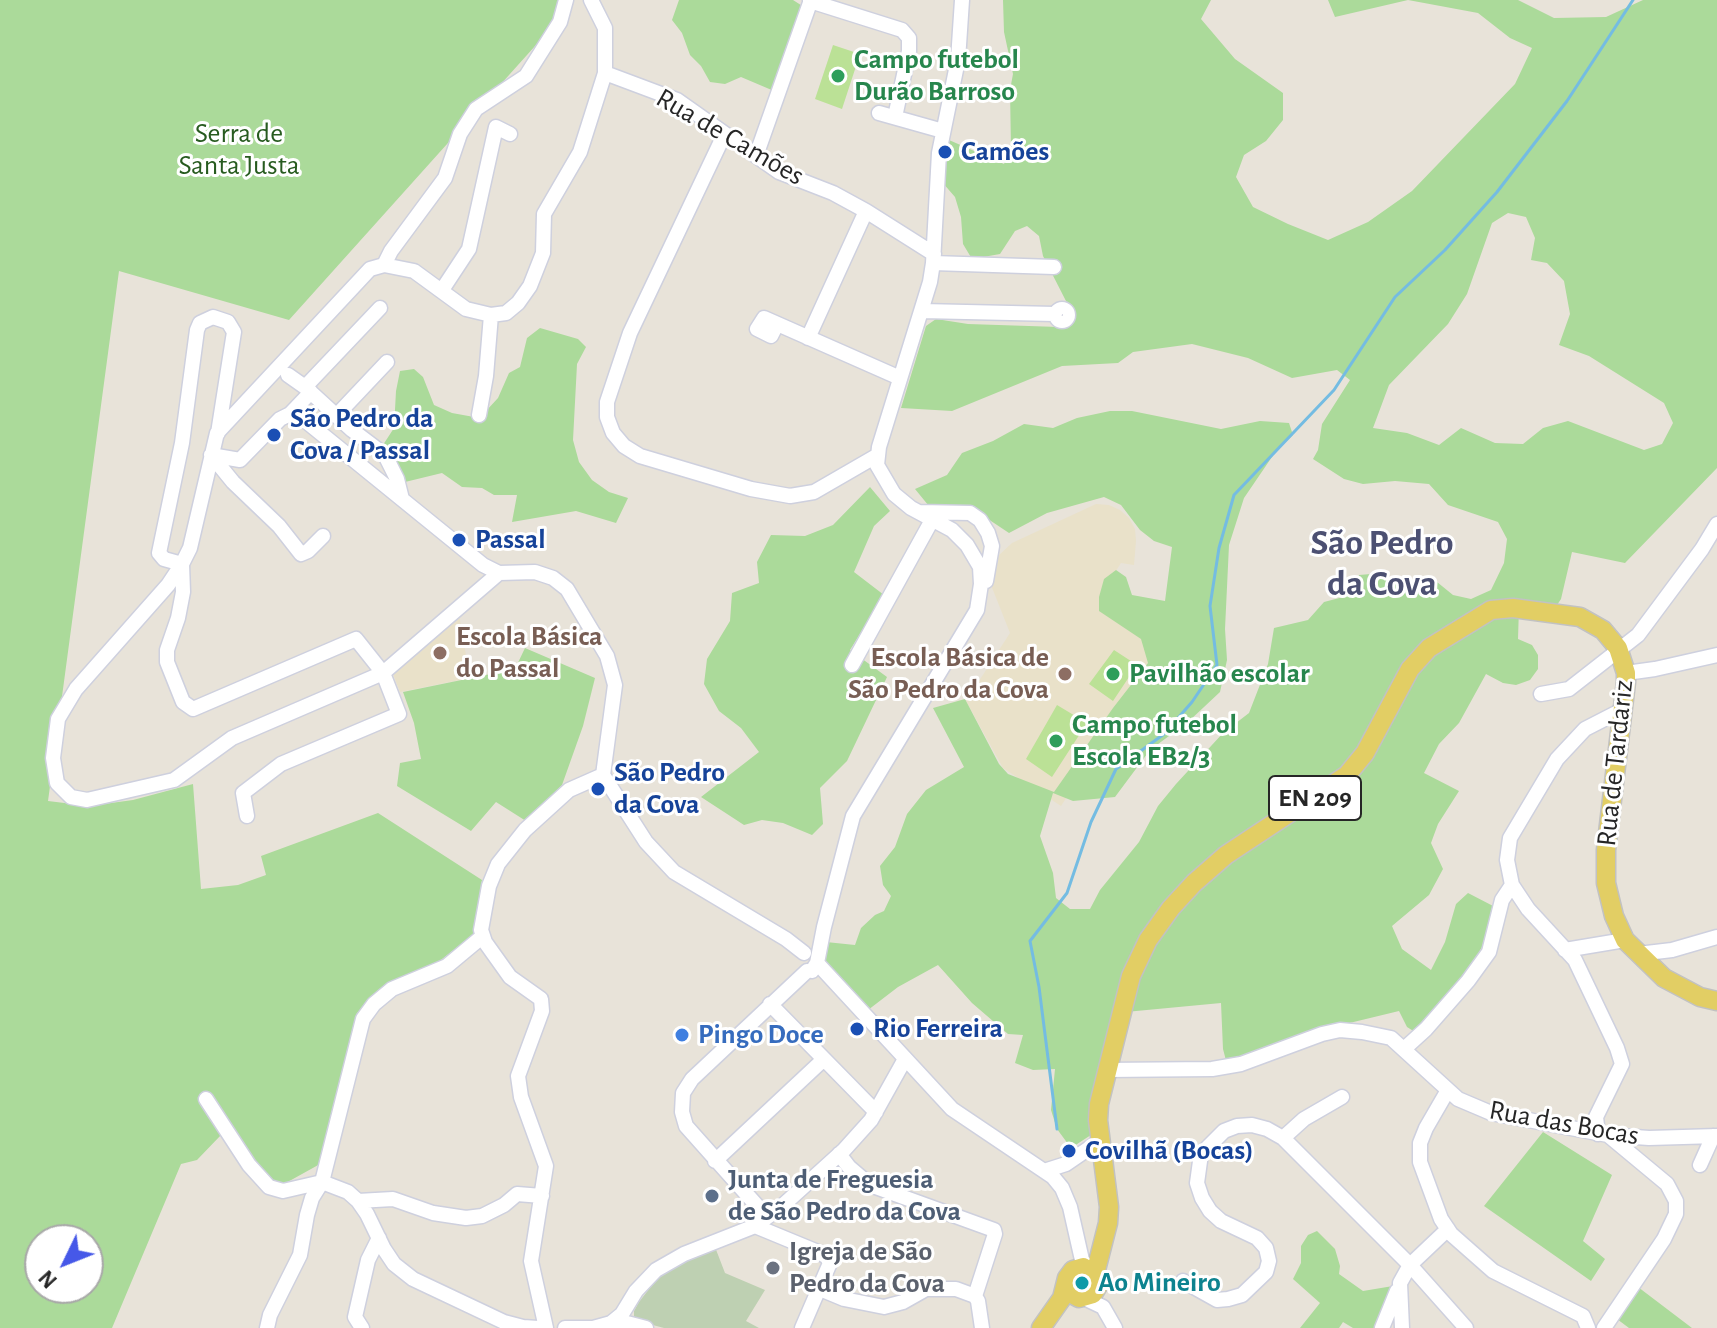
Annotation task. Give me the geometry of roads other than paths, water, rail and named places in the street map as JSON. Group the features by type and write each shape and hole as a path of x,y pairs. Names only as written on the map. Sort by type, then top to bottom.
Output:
{"main road":[{"name":"Rua de Tardariz","path":"1083,1279 1101,1249 1109,1207 1099,1104 1131,976 1148,940 1171,908 1226,855 1347,775 1365,753 1410,669 1429,648 1491,610 1513,608 1580,617 1603,630 1618,648 1626,673 1606,861 1606,883 1614,916 1632,947 1664,978 1700,997 1717,1001"},
{"path":"1041,1328 1083,1279"}],"street":[{"path":"384,265 445,178 460,134 476,109 526,76 560,22 566,0"},
{"path":"217,433 370,269 384,265 414,271 466,309 491,315 506,313 518,303 530,286 543,253 544,214 580,152 605,73 605,28 591,0"},
{"path":"756,156 810,0 902,30 909,38 895,117"},
{"path":"962,0 958,60 943,131 935,191 933,258 922,311 877,465 894,494 952,530 967,545 980,567 977,610"},
{"name":"Rua de Camões","path":"605,73 677,100 779,172 833,193 866,211 933,258"},
{"path":"879,113 943,131"},
{"path":"442,290 469,249 496,127 510,134"},
{"path":"724,135 630,333 607,402 607,417 613,433 624,446 640,456 751,489 790,496 814,492 878,455"},
{"path":"808,338 866,211"},
{"path":"933,258 1054,267"},
{"path":"211,455 240,460 280,419 290,414 308,389 380,308"},
{"path":"922,311 1055,314"},
{"path":"479,415 491,315"},
{"path":"182,564 164,559 159,553 182,443 197,330 205,319 213,317 228,322 234,332 217,433 190,548 182,564 168,585 76,689 58,719 54,777 71,797 87,800 174,780 232,738 383,673 499,573"},
{"path":"777,324 900,378"},
{"path":"336,416 387,362"},
{"path":"288,375 385,455 397,479 402,500"},
{"path":"227,381 257,390"},
{"path":"290,414 302,418 483,565 499,573 535,572 553,578 567,589 607,656 615,685 603,775 646,842 674,872 786,939 806,964 830,978 952,1109 1053,1177 1066,1198 1075,1223 1083,1279 1113,1323"},
{"path":"211,455 233,482 279,526 301,554 323,536"},
{"path":"802,1328 830,1263 827,1257 761,1221 686,1126 682,1112 683,1093 692,1079 770,1004 806,964 824,927 853,816 977,610 984,593 992,546 988,533 980,520 970,513 926,516"},
{"path":"952,530 955,516 970,513"},
{"path":"852,665 926,516"},
{"path":"1541,694 1569,689 1638,635 1717,524"},
{"path":"182,564 183,592 167,650 167,662 183,702 193,709 356,639 383,673 399,714 281,764 243,793 247,816"},
{"path":"1626,673 1717,655"},
{"path":"1448,1090 1420,1143 1420,1162 1433,1200 1448,1229 1493,1271 1585,1322 1604,1328 1664,1239 1676,1214 1676,1201 1667,1184 1603,1134 1596,1117 1622,1064 1575,960 1528,909 1512,885 1507,860 1510,838 1557,759 1585,729 1622,710"},
{"path":"546,1328 531,1261 546,1166 521,1097 518,1076 542,1011 541,999 510,977 481,930 489,886 498,864 525,830 569,790 603,775"},
{"path":"1404,1049 1426,1029 1489,952 1502,900 1512,885"},
{"path":"267,1328 270,1315 300,1255 307,1215 312,1198 322,1182 363,1019 374,1004 392,989 447,966 468,952 483,936"},
{"path":"1565,950 1632,947 1672,950 1717,937"},
{"path":"770,1004 876,1112"},
{"name":"Rua das Bocas","path":"1106,1070 1212,1069 1241,1064 1340,1030 1391,1038 1458,1099 1491,1113 1603,1134 1649,1138 1715,1136"},
{"path":"715,1161 824,1059"},
{"path":"611,1323 622,1314 636,1291 656,1270 684,1254 761,1221 839,1154 876,1112 905,1059"},
{"path":"1283,1138 1304,1119 1342,1097"},
{"path":"206,1099 249,1165 269,1187 283,1191 322,1182 348,1192 358,1201 394,1264 413,1279 504,1322 538,1328"},
{"path":"1183,1281 1217,1300 1228,1299 1242,1295 1266,1272 1269,1261 1266,1248 1257,1238 1221,1221 1202,1198 1197,1183 1201,1154 1210,1143 1224,1131 1252,1125 1283,1138 1410,1265 1466,1328"},
{"path":"1700,1165 1715,1136"},
{"path":"1044,1171 1066,1164 1101,1140"},
{"path":"839,1154 870,1185 994,1230 975,1296"},
{"path":"358,1201 393,1199 425,1211 466,1218 482,1216 517,1194 542,1196"},
{"path":"1382,1328 1410,1265 1448,1229"},
{"path":"362,1328 355,1317 368,1260 379,1238"},
{"path":"1400,1283 1402,1328"},
{"path":"820,1289 844,1299 884,1307 903,1302 926,1289 956,1289 975,1296 982,1328"},
{"path":"565,1328 593,1328 611,1323 646,1328"}],"waterway":[{"path":"1057,1129 1030,941 1067,893 1091,822 1116,769 1164,734 1192,702 1217,665 1210,606 1219,548 1234,495 1334,390 1395,297 1445,250 1497,192 1567,101 1633,0"}],"place":[{"name":"Campo futebol Durão Barroso","path":"838,76"},
{"name":"Camões","path":"945,152"},
{"name":"São Pedro da Cova / Passal","path":"274,435"},
{"name":"Passal","path":"459,540"},
{"name":"Escola Básica do Passal","path":"440,653"},
{"name":"Escola Básica de São Pedro da Cova","path":"1065,674"},
{"name":"Pavilhão escolar","path":"1113,674"},
{"name":"Campo futebol Escola EB2/3","path":"1056,741"},
{"name":"São Pedro da Cova","path":"598,789"},
{"name":"Rio Ferreira","path":"857,1029"},
{"name":"Pingo Doce","path":"682,1035"},
{"name":"Covilhã (Bocas)","path":"1069,1151"},
{"name":"Junta de Freguesia de São Pedro da Cova","path":"712,1196"},
{"name":"Igreja de São Pedro da Cova","path":"773,1268"},
{"name":"Ao Mineiro","path":"1082,1283"}],"district":[{"name":"São Pedro da Cova","path":"1382,564"}],"park label":[{"name":"Serra de Santa Justa","path":"239,150"}]}
